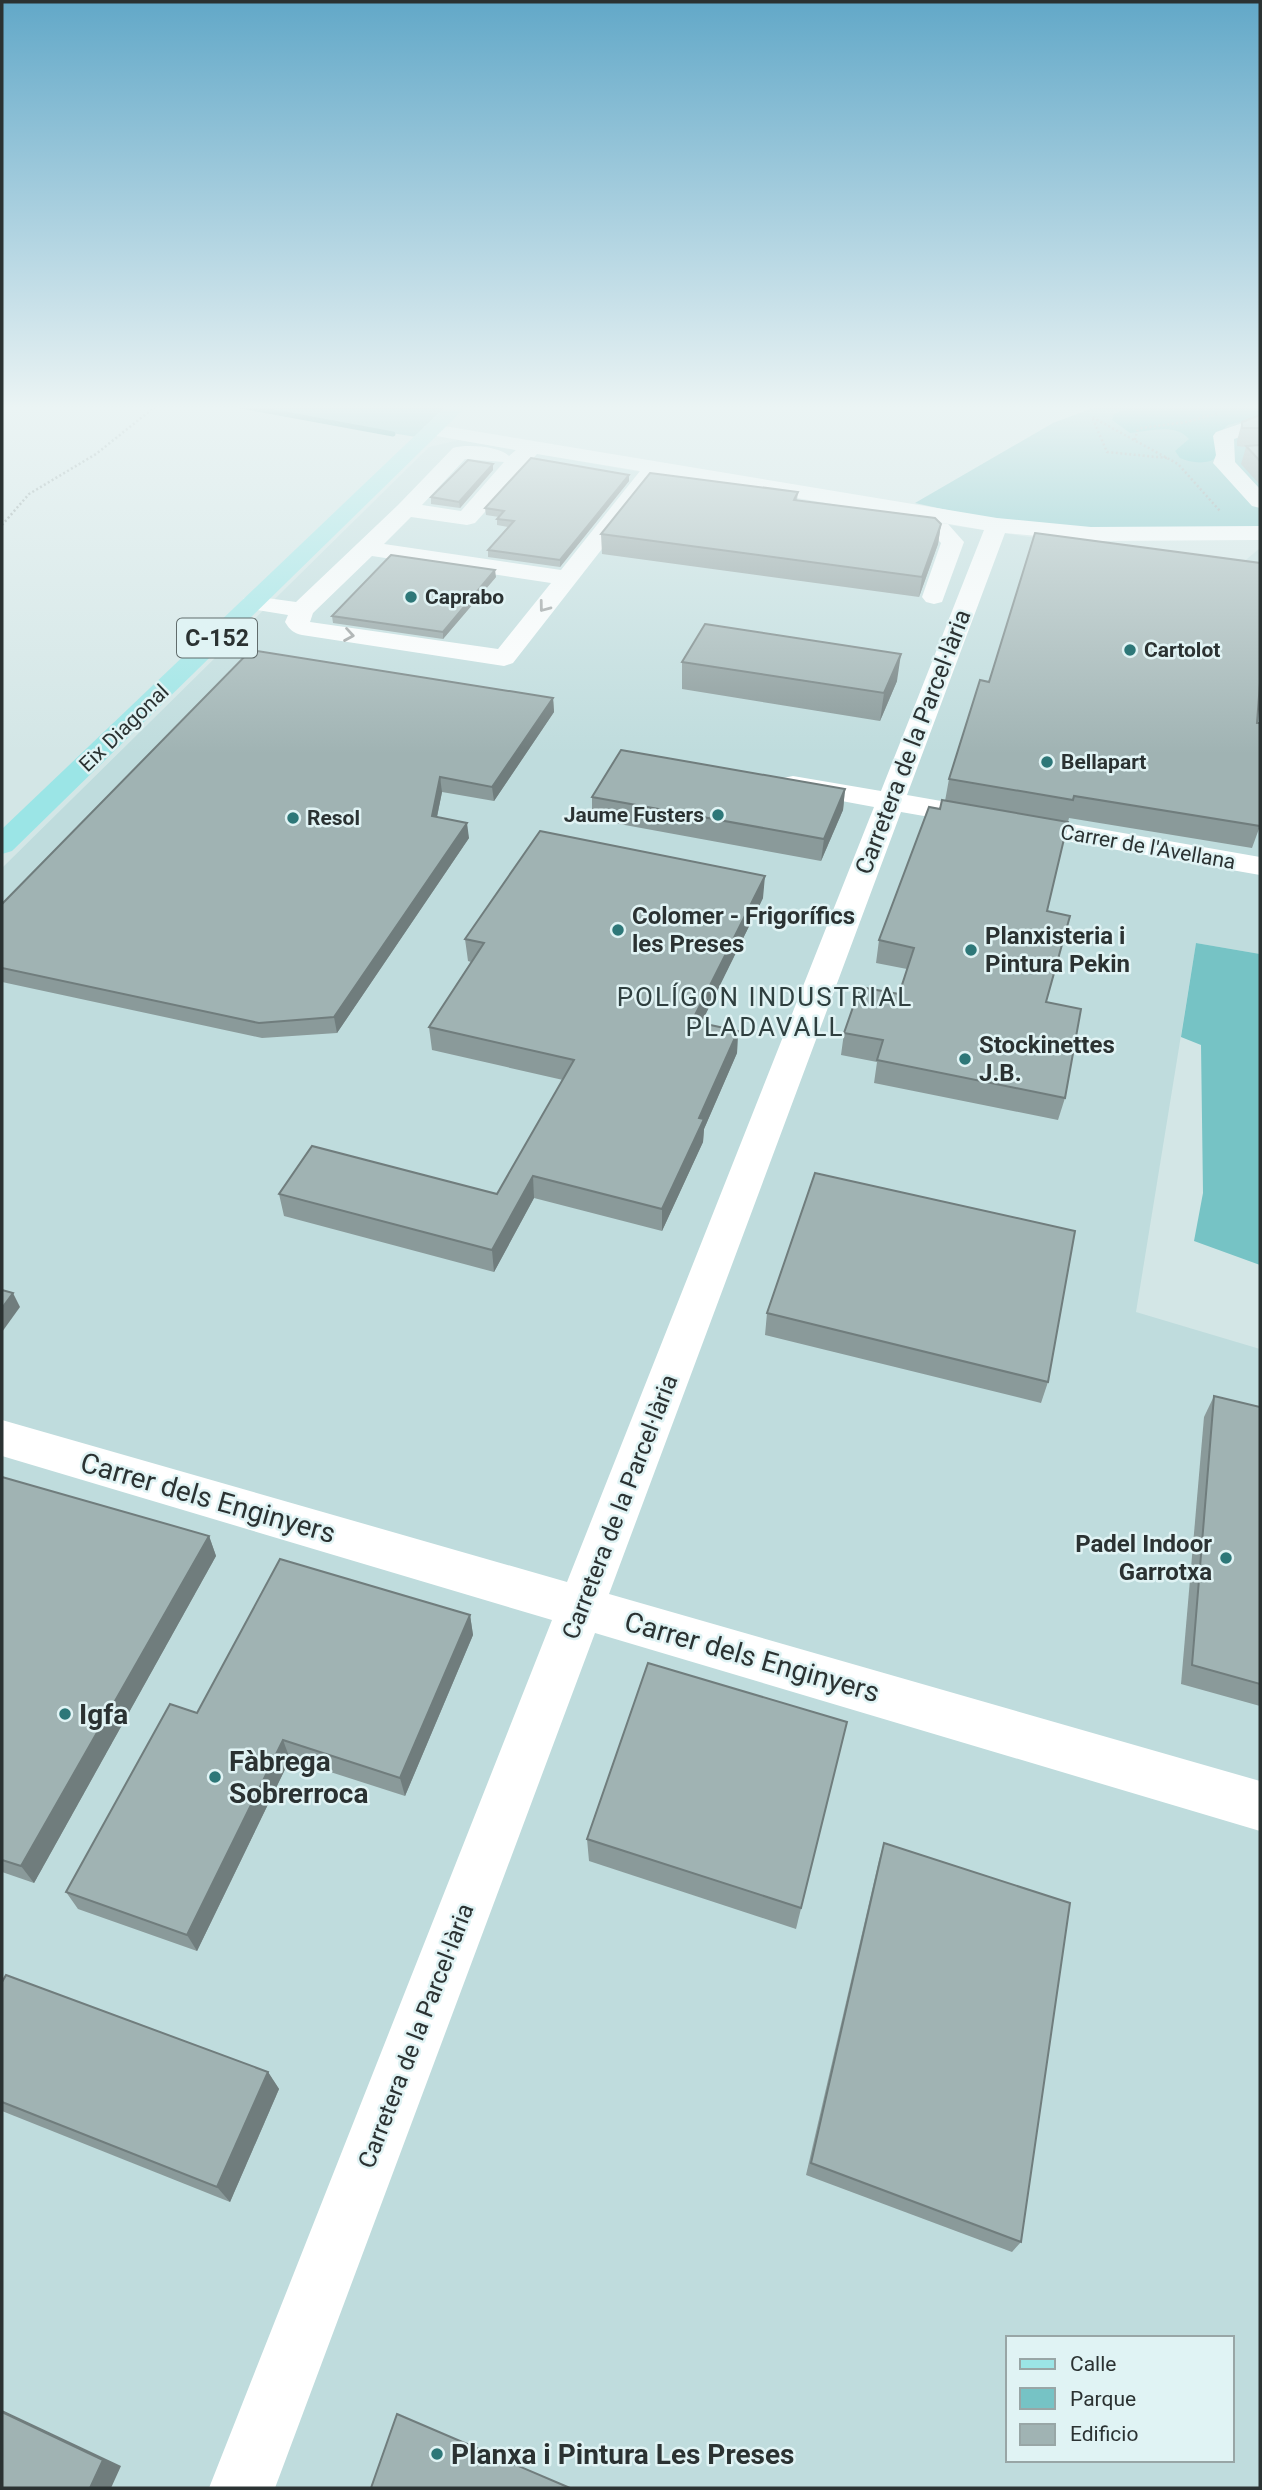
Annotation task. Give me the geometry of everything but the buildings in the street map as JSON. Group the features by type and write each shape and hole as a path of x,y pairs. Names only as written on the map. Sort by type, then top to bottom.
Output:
{"main road":[{"name":"Eix Diagonal","path":"2,845 337,522"}],"street":[{"path":"393,522 302,610 297,622 302,628 500,658 508,654 566,578 620,522"},
{"path":"452,522 478,529"},
{"path":"459,562 483,522"},
{"path":"901,522 940,529 953,542 934,597"},
{"path":"976,522 1134,535 1253,530"},
{"name":"Carretera de la Parcel·lària","path":"242,2488 997,525"},
{"path":"1134,535 1234,556"},
{"path":"365,548 566,578"},
{"path":"253,603 302,610"},
{"name":"Carrer de l'Avellana","path":"770,780 1260,866"},
{"name":"Carrer dels Enginyers","path":"2,1438 1260,1806"}],"shaded area":[{"path":"353,522 931,522 1241,564 1260,548 1260,954 1196,943 1136,1312 1260,1349 1260,2488 2,2488 2,868"}],"green space":[{"path":"1032,522 1260,522 1260,536 1181,538"},
{"path":"1196,943 1260,954 1260,1265 1194,1241 1203,1193 1201,1045 1181,1037"}],"place":[{"name":"Caprabo","path":"411,597"},
{"name":"Cartolot","path":"1130,650"},
{"name":"Bellapart","path":"1047,762"},
{"name":"Jaume Fusters","path":"718,815"},
{"name":"Resol","path":"293,818"},
{"name":"Colomer - Frigorífics les Preses","path":"618,930"},
{"name":"Planxisteria i Pintura Pekin","path":"971,950"},
{"name":"Stockinettes J.B.","path":"965,1059"},
{"name":"Padel Indoor Garrotxa","path":"1226,1558"},
{"name":"Igfa","path":"65,1714"},
{"name":"Fàbrega Sobrerroca","path":"215,1777"},
{"name":"Planxa i Pintura Les Preses","path":"437,2454"}],"district":[{"name":"POLÍGON INDUSTRIAL PLADAVALL","path":"765,1012"}]}
